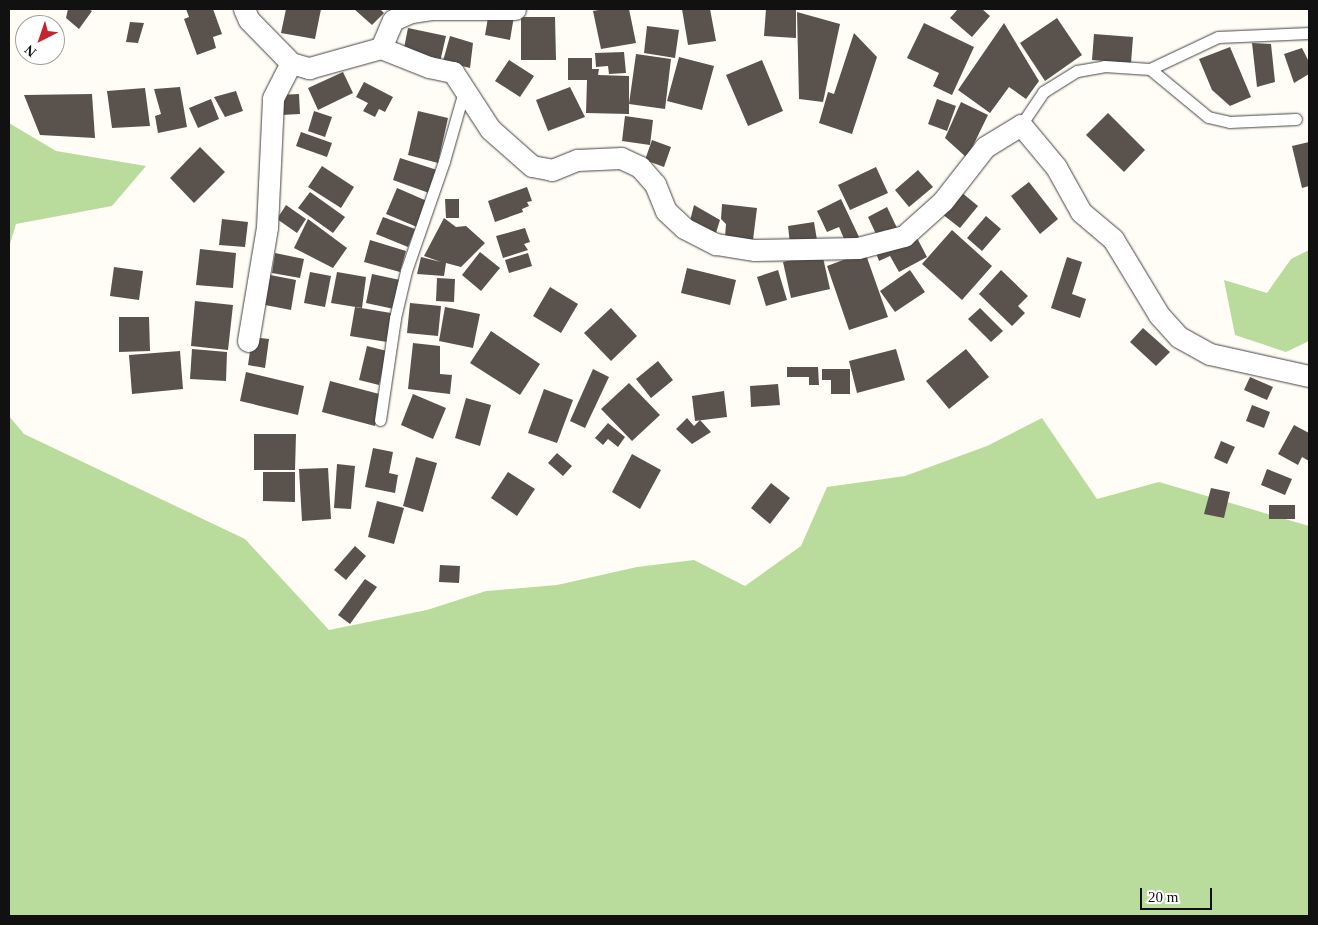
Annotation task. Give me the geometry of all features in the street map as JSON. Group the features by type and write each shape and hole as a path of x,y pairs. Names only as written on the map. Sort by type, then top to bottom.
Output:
{"street":[{"path":"244,9 249,20 291,63 308,68 381,48 428,67 453,72 490,129 532,166 552,170 577,160 621,158 645,173 655,184 666,211 684,228 716,244 755,250 858,248 904,236 943,201 985,147 1021,125 1056,167 1082,212 1113,239 1159,315 1179,337 1210,354 1309,376"},
{"path":"381,48 393,20 411,12 433,9 515,9"},
{"path":"248,341 267,227 273,98 291,63"}],"lane":[{"path":"1021,125 1043,92 1077,71 1104,66 1150,69 1218,37 1309,33"},
{"path":"1150,69 1208,117 1229,122 1296,119"},
{"path":"380,420 395,318 406,271 444,161 465,88"}],"green space":[{"path":"9,123 56,151 146,166 112,206 16,224 9,247"},
{"path":"1309,250 1309,341 1286,352 1235,335 1224,280 1267,293 1291,259"},
{"path":"9,416 24,434 245,539 329,630 427,610 486,591 557,585 637,567 694,560 745,586 801,546 827,487 905,476 987,446 1042,418 1097,499 1159,482 1309,526 1309,916 9,916"}],"building":[{"path":"68,9 88,9 92,11 79,29 66,18"},
{"path":"186,9 213,9 222,34 213,37 216,48 197,55 184,19 189,17"},
{"path":"286,9 321,9 315,39 281,33"},
{"path":"354,9 380,9 384,13 372,25"},
{"path":"629,9 636,43 601,49 593,11"},
{"path":"682,9 710,9 716,41 688,45"},
{"path":"766,9 796,10 796,38 764,36"},
{"path":"958,9 982,9 990,16 972,37 950,18"},
{"path":"489,12 514,16 510,40 485,35"},
{"path":"797,12 840,24 823,102 799,99"},
{"path":"521,17 555,17 556,60 521,60"},
{"path":"1057,18 1082,55 1045,81 1020,43"},
{"path":"130,22 144,23 138,43 126,42"},
{"path":"924,23 974,47 952,95 933,86 939,73 907,58"},
{"path":"1004,23 1039,81 1026,99 1009,87 990,113 958,90"},
{"path":"647,26 679,30 675,58 644,53"},
{"path":"408,28 446,36 440,62 403,53"},
{"path":"854,33 877,57 852,134 819,123 828,92 834,94"},
{"path":"1094,34 1133,37 1131,63 1092,60"},
{"path":"450,36 473,43 470,68 443,61"},
{"path":"1252,43 1271,44 1275,82 1257,87"},
{"path":"1230,47 1251,97 1230,106 1212,90 1199,59"},
{"path":"1302,48 1309,62 1309,74 1294,83 1284,54"},
{"path":"624,52 626,73 609,74 608,66 596,67 595,53"},
{"path":"636,54 671,59 665,109 629,104"},
{"path":"679,57 714,66 702,110 667,101"},
{"path":"568,58 592,58 592,69 599,69 598,75 629,76 629,114 586,113 587,80 568,80"},
{"path":"509,60 534,76 520,97 495,81"},
{"path":"762,60 783,111 748,126 726,75"},
{"path":"343,72 353,93 318,110 308,88"},
{"path":"364,82 393,97 385,112 379,109 375,117 363,111 368,103 356,97"},
{"path":"180,87 187,127 158,133 155,116 161,114 154,89"},
{"path":"570,87 585,117 548,131 536,100"},
{"path":"145,88 150,126 112,128 107,91"},
{"path":"236,91 243,111 225,117 214,97"},
{"path":"92,94 95,138 40,135 24,95"},
{"path":"299,94 300,114 281,115 279,95"},
{"path":"211,99 219,119 198,128 189,108"},
{"path":"937,99 956,106 947,131 928,124"},
{"path":"961,102 988,115 967,158 945,138"},
{"path":"314,111 332,117 325,137 308,131"},
{"path":"418,111 448,118 438,163 408,155"},
{"path":"1108,113 1145,150 1124,172 1086,135"},
{"path":"625,116 653,120 650,145 622,141"},
{"path":"301,132 332,143 327,157 296,146"},
{"path":"652,140 671,147 664,167 645,160"},
{"path":"1309,142 1309,186 1302,188 1292,146"},
{"path":"200,147 225,172 194,203 170,178"},
{"path":"400,158 437,170 429,193 393,180"},
{"path":"322,166 354,187 341,208 308,187"},
{"path":"876,167 888,193 850,210 838,185"},
{"path":"918,170 933,187 909,207 895,190"},
{"path":"1029,182 1058,219 1040,234 1011,196"},
{"path":"527,187 532,201 527,202 529,206 522,209 523,212 495,222 488,201"},
{"path":"397,188 427,201 417,227 386,214"},
{"path":"310,192 345,217 333,233 298,208"},
{"path":"961,192 978,206 960,228 942,214"},
{"path":"445,199 459,199 459,218 446,218"},
{"path":"841,199 860,239 845,241 839,227 827,232 817,211"},
{"path":"722,204 757,208 753,240 725,237 726,224 721,219"},
{"path":"286,205 306,219 297,233 277,219"},
{"path":"694,205 720,220 715,236 690,221"},
{"path":"887,207 898,230 888,234 886,230 876,234 868,217"},
{"path":"986,216 1001,229 982,251 967,238"},
{"path":"383,217 415,229 408,247 376,234"},
{"path":"444,218 456,227 466,226 485,243 461,267 446,263 444,276 417,274 421,257 441,262 424,256"},
{"path":"222,219 248,222 245,247 219,245"},
{"path":"308,219 347,248 333,268 294,248"},
{"path":"814,222 817,240 790,244 788,226"},
{"path":"525,228 530,242 524,244 528,250 503,258 496,236"},
{"path":"952,230 992,266 962,300 922,264"},
{"path":"915,234 927,257 899,272 890,256 879,261 876,253"},
{"path":"370,240 406,251 400,272 364,262"},
{"path":"200,249 236,253 233,288 196,285"},
{"path":"480,252 500,268 481,291 462,275"},
{"path":"865,252 888,317 849,330 827,266"},
{"path":"275,253 304,259 300,278 272,273"},
{"path":"528,253 532,266 509,273 505,260"},
{"path":"822,253 830,289 791,298 783,262"},
{"path":"1067,257 1082,262 1072,294 1086,299 1080,318 1051,308"},
{"path":"114,267 143,271 139,300 110,296"},
{"path":"687,268 736,280 730,305 681,293"},
{"path":"778,270 787,300 766,306 757,277"},
{"path":"910,270 925,292 895,312 880,291"},
{"path":"1001,270 1028,296 1018,306 1025,313 1012,326 979,294"},
{"path":"310,272 331,276 325,307 304,303"},
{"path":"337,272 366,277 362,308 331,303"},
{"path":"265,274 296,280 291,310 260,304"},
{"path":"372,274 400,280 394,309 366,303"},
{"path":"437,278 455,279 454,302 436,301"},
{"path":"550,287 578,304 561,333 533,316"},
{"path":"195,301 233,305 228,350 191,346"},
{"path":"410,303 441,306 438,336 407,333"},
{"path":"355,307 391,313 387,342 350,336"},
{"path":"445,307 480,314 473,348 439,341"},
{"path":"611,308 637,336 611,361 584,333"},
{"path":"980,308 1003,331 991,342 968,319"},
{"path":"119,317 149,317 150,351 119,352"},
{"path":"1143,328 1170,352 1156,366 1130,342"},
{"path":"491,331 540,364 520,395 470,363"},
{"path":"252,337 269,339 265,368 248,365"},
{"path":"413,343 440,346 440,374 452,375 450,394 408,389"},
{"path":"367,346 387,351 379,385 359,380"},
{"path":"192,349 227,352 226,381 190,379"},
{"path":"896,349 905,380 857,393 849,361"},
{"path":"966,349 989,377 949,409 926,381"},
{"path":"180,351 183,389 132,394 129,355"},
{"path":"658,361 673,380 651,398 636,379"},
{"path":"787,367 818,367 819,385 809,385 809,377 787,377"},
{"path":"593,369 609,377 585,428 570,421"},
{"path":"822,369 850,369 850,394 831,394 831,380 822,380"},
{"path":"246,372 304,386 298,415 240,401"},
{"path":"1250,377 1273,387 1267,400 1244,390"},
{"path":"330,381 383,395 375,426 322,412"},
{"path":"629,383 660,415 632,441 601,409"},
{"path":"778,384 780,405 751,407 750,386"},
{"path":"544,389 573,400 557,443 528,433"},
{"path":"724,391 727,417 695,421 692,396"},
{"path":"413,394 446,408 433,439 401,425"},
{"path":"466,398 491,405 480,446 455,438"},
{"path":"1252,405 1270,412 1264,428 1246,421"},
{"path":"687,418 694,426 700,420 711,432 692,444 676,429"},
{"path":"608,423 625,437 618,447 608,439 603,445 595,438"},
{"path":"1294,425 1309,433 1309,461 1302,457 1298,465 1278,454"},
{"path":"254,434 296,434 295,470 254,470"},
{"path":"1221,441 1235,447 1227,464 1214,458"},
{"path":"373,448 393,452 389,473 398,475 395,493 365,487"},
{"path":"557,453 572,466 563,476 548,463"},
{"path":"632,454 661,470 640,509 612,492"},
{"path":"416,457 437,463 423,512 403,506"},
{"path":"337,464 355,466 351,509 334,508"},
{"path":"328,468 331,519 302,521 299,469"},
{"path":"1267,469 1292,479 1285,495 1261,485"},
{"path":"263,472 295,472 295,502 263,501"},
{"path":"508,472 535,489 517,516 491,498"},
{"path":"771,483 790,498 770,524 751,508"},
{"path":"1211,488 1230,492 1224,518 1204,514"},
{"path":"377,501 404,508 394,544 368,537"},
{"path":"1269,505 1295,505 1295,519 1269,519"},
{"path":"355,546 366,556 346,580 334,570"},
{"path":"440,565 460,566 459,583 439,582"},
{"path":"365,579 377,587 350,624 338,615"}]}
